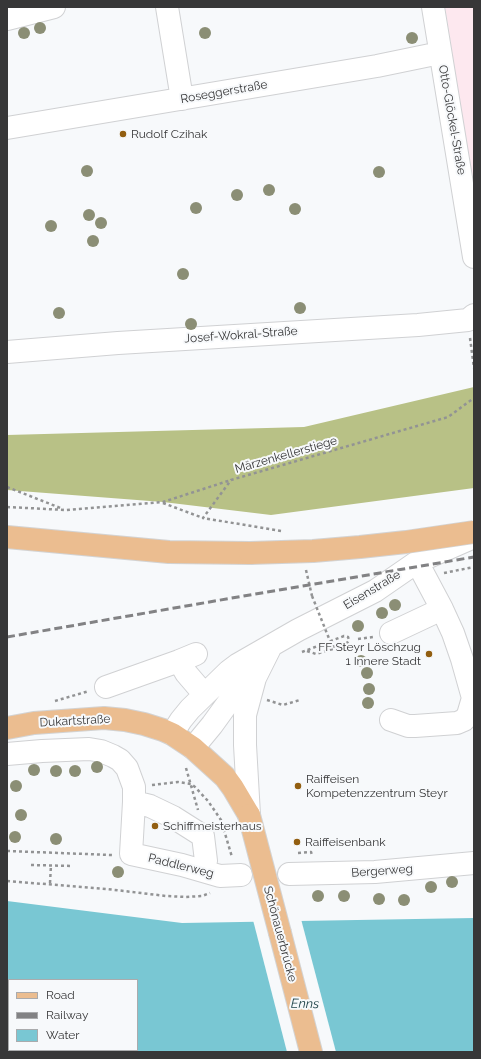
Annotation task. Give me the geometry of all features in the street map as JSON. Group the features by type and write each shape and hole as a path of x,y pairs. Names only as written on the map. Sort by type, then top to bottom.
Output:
{"main road":[{"path":"7,537 161,551 250,553 313,551 360,547 474,532"},
{"name":"Dukartstraße","path":"7,728 40,723 104,718 144,724 172,734 189,757 225,777 249,815"},
{"name":"Schönauerbrücke","path":"249,815 311,1052"}],"street":[{"path":"7,19 54,7"},
{"path":"167,7 182,99"},
{"name":"Otto-Glöckel-Straße","path":"433,7 474,256"},
{"name":"Roseggerstraße","path":"7,128 370,67 440,53"},
{"name":"Josef-Wokral-Straße","path":"7,352 118,343 418,325 471,317"},
{"name":"Eisenstraße","path":"172,734 181,720 204,694 229,671 298,630 420,570 474,536"},
{"path":"391,720 408,726 457,723 464,720 468,715 473,698 453,633 442,608 420,570"},
{"path":"390,633 442,608"},
{"path":"249,815 244,737 245,715 255,678 270,646"},
{"name":"Eisenstraße","path":"189,757 242,682 270,646"},
{"path":"106,687 188,658 186,673 204,694"},
{"path":"7,754 75,749 101,751 120,760 127,768 134,795 131,854"},
{"path":"134,795 150,806 173,817 201,826 225,868"},
{"name":"Paddlerweg","path":"131,854 182,865 225,868"},
{"name":"Bergerweg","path":"289,874 375,872 474,863"}],"path":[{"path":"471,317 474,368"},
{"name":"Märzenkellerstiege","path":"203,518 231,480 448,417 474,398"},
{"path":"7,507 66,510 163,502 231,480"},
{"path":"7,487 66,510"},
{"path":"163,502 203,518 283,532"},
{"path":"420,570 474,567"},
{"path":"312,596 332,646 336,648"},
{"path":"344,636 348,637 349,640 347,643 336,648 316,654 306,650 344,636"},
{"path":"273,702 284,705 300,700"},
{"path":"189,757 191,784 201,826"},
{"path":"134,795 164,783 178,782 191,784 208,801 221,820 225,868"},
{"path":"7,851 114,855 131,854"},
{"path":"31,864 73,866"},
{"path":"50,883 51,865"},
{"name":"Paddlerweg","path":"7,881 50,883 186,897 202,896 210,893 216,887 225,868"}],"shaded area":[{"path":"445,7 474,7 474,192"}],"green space":[{"path":"474,387 474,488 271,515 163,502 7,490 7,435 304,427"}],"water":[{"name":"Enns","path":"7,901 182,923 474,918 474,1052 7,1052"}],"pier":[{"path":"301,919 336,1052 287,1052 253,920"}],"railway":[{"path":"7,637 474,557"}],"place":[{"name":"Rudolf Czihak","path":"123,134"},
{"name":"FF Steyr Löschzug 1 Innere Stadt","path":"429,654"},
{"name":"Raiffeisen Kompetenzzentrum Steyr","path":"298,786"},
{"name":"Schiffmeisterhaus","path":"155,826"},
{"name":"Raiffeisenbank","path":"297,842"}]}
